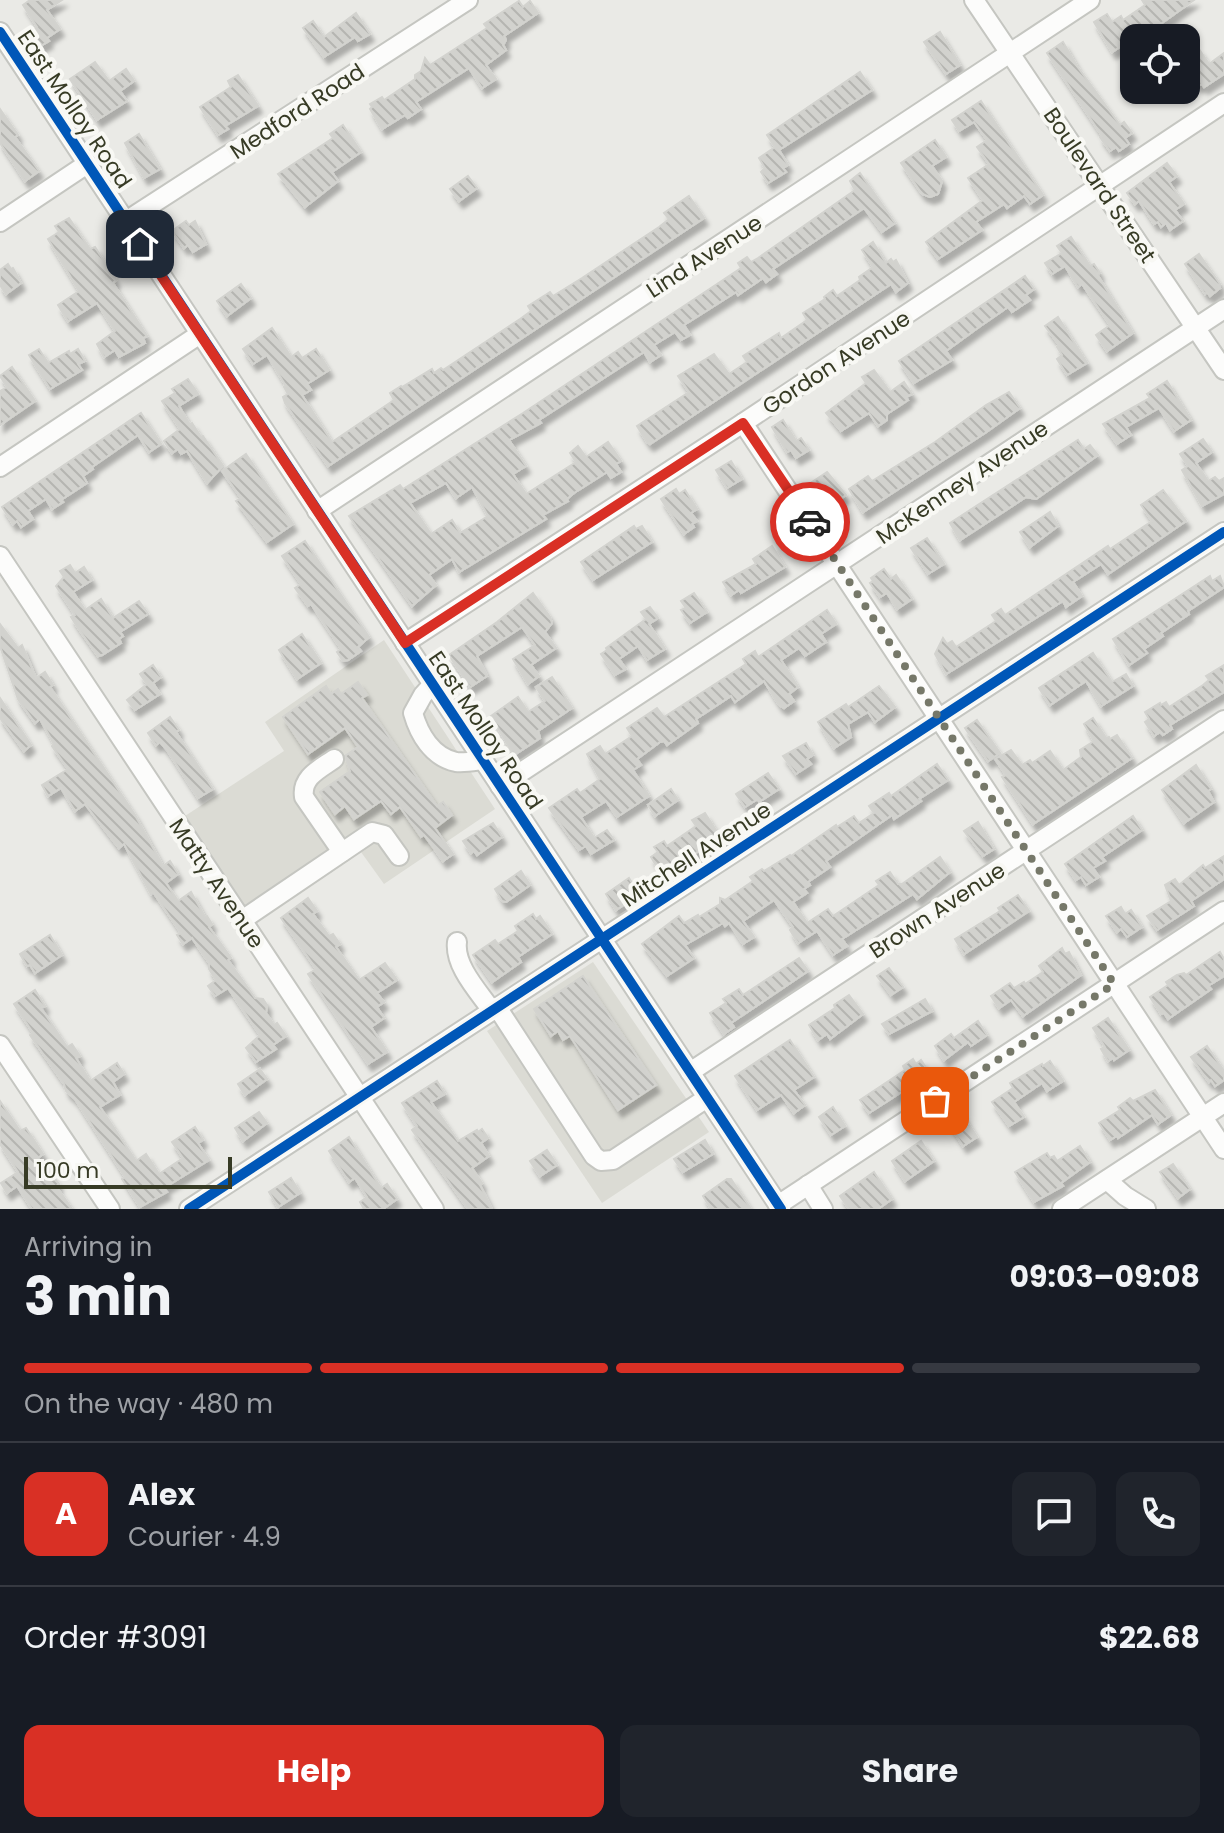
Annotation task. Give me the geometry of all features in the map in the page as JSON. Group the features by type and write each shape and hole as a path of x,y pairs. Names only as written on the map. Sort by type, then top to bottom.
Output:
{"street":[{"name":"Medford Road","path":"126,221 468,0"},
{"name":"Boulevard Street","path":"974,0 1224,370"},
{"name":"Lind Avenue","path":"317,511 1090,0"},
{"name":"East Molloy Road","path":"0,32 779,1207"},
{"name":"Gordon Avenue","path":"405,643 1224,103"},
{"path":"0,222 87,164"},
{"name":"McKenney Avenue","path":"500,786 1224,309"},
{"path":"0,467 200,334"},
{"path":"743,423 1224,1149"},
{"name":"Mitchell Avenue","path":"189,1209 1224,532"},
{"name":"Matty Avenue","path":"0,556 434,1209"},
{"path":"432,685 413,713 418,730 431,748 455,762 483,760"},
{"name":"Brown Avenue","path":"690,1072 1224,720"},
{"path":"334,759 308,778 303,787 304,797 342,852"},
{"path":"242,920 372,832 384,835 399,856"},
{"path":"779,1207 1224,911"},
{"path":"457,942 460,962 594,1156 601,1161 613,1160 707,1098"},
{"path":"0,1045 110,1209"},
{"path":"1062,1209 1224,1103"},
{"path":"1107,1180 1146,1209"},
{"path":"808,1185 823,1209"}],"shaded area":[{"path":"384,640 495,809 384,884 361,852 256,923 185,816 284,751 265,722"},
{"path":"593,962 709,1132 602,1203 487,1031"}],"building":[{"path":"30,0 62,0 47,10 60,29 39,47 29,32 37,27 23,5"},
{"path":"1142,0 1194,0 1161,24 1120,24 1120,47 1112,52 1094,22 1107,14 1112,22 1121,16 1123,20 1145,5"},
{"path":"519,1 523,7 530,1 538,13 504,36 506,50 486,65 496,79 482,88 469,68 416,102 421,109 382,129 370,104 382,97 384,100 415,79 425,58 430,65 487,28 484,24"},
{"path":"356,13 370,34 358,41 355,37 324,57 303,28 313,21 324,37"},
{"path":"940,32 960,65 946,74 924,42"},
{"path":"1063,42 1120,125 1124,122 1132,133 1125,138 1129,144 1119,151 1116,147 1110,151 1047,53"},
{"path":"1200,50 1209,64 1224,53 1224,74 1204,87"},
{"path":"95,62 109,81 126,69 134,81 120,91 127,101 97,120 70,79"},
{"path":"860,72 872,90 779,150 788,165 783,168 786,172 768,183 761,172 765,168 759,158 775,147 767,135"},
{"path":"238,75 258,106 225,126 228,129 218,135 200,107 231,87 228,81"},
{"path":"981,101 1043,195 1030,204 1024,196 1007,208 1004,204 976,222 982,230 938,259 926,242 983,200 968,178 989,164 977,147 987,140 974,122 959,131 952,120"},
{"path":"0,109 39,171 25,181 0,143"},
{"path":"343,125 361,152 332,172 338,181 305,207 278,174 333,138 330,134"},
{"path":"139,134 160,169 144,178 125,143"},
{"path":"935,140 946,157 932,166 942,181 938,194 930,197 922,194 901,163"},
{"path":"1167,163 1177,176 1169,182 1184,204 1175,210 1183,221 1170,230 1166,223 1161,227 1158,222 1154,224 1139,201 1135,204 1127,193"},
{"path":"860,173 895,223 882,232 864,208 773,269 777,274 766,282 763,278 738,295 736,292 684,325 690,335 681,340 675,332 654,345 661,355 650,362 644,352 539,420 541,423 509,440 526,466 513,474 526,494 576,462 570,453 578,446 586,457 608,442 621,461 616,464 621,472 611,478 607,472 543,515 546,519 459,572 452,559 429,575 436,585 412,606 349,516 400,485 403,489 523,413 741,268 738,263 747,257 751,262 758,258 855,190 850,181","holes":["446,483 456,498 472,487 488,516 460,533 452,520 431,534 410,503"]},
{"path":"468,176 477,188 459,201 450,189"},
{"path":"689,196 704,218 328,466 285,403 283,397 288,394 286,386 267,355 253,364 243,349 272,328 291,357 298,352 302,358 316,349 329,370 307,384 311,390 302,395 332,442 394,400 390,393 432,369 434,373 441,368 443,370 531,311 528,306 550,292 553,296 659,227 669,219 664,213"},
{"path":"69,218 90,249 95,247 116,280 113,283 147,336 143,338 145,343 119,357 115,350 104,357 97,344 115,331 97,303 68,321 58,305 79,291 48,239 59,232 55,226"},
{"path":"186,221 189,225 195,221 206,244 193,252 188,245 184,248 172,231"},
{"path":"1071,237 1090,266 1094,264 1100,273 1097,274 1133,333 1107,351 1096,335 1110,325 1082,284 1078,287 1065,266 1052,274 1045,263 1062,253 1057,246"},
{"path":"873,242 886,263 896,260 908,283 896,292 891,284 650,444 647,442 637,426 689,392 678,376 714,354 729,374 747,362 743,356 779,333 781,338 807,320 803,313 833,290 837,296 860,280 859,277 873,267 862,250"},
{"path":"1199,254 1220,284 1220,288 1210,296 1207,292 1205,294 1185,264"},
{"path":"8,264 21,283 6,294 0,285 0,270"},
{"path":"1025,276 1034,289 1026,295 1030,300 1012,312 1008,307 979,327 946,351 952,360 914,383 899,361"},
{"path":"241,284 251,298 227,316 217,301"},
{"path":"1058,317 1087,363 1067,375 1057,359 1062,355 1057,347 1059,345 1045,326"},
{"path":"39,349 48,363 78,349 85,361 78,364 82,370 50,389 29,355"},
{"path":"12,367 35,401 0,425 0,391 7,387 0,376"},
{"path":"874,370 890,392 904,382 912,394 887,414 887,420 878,426 869,413 841,431 826,413 866,383 862,377"},
{"path":"188,379 198,394 179,406 223,466 207,483 187,451 181,454 178,449 172,453 164,441 180,429 162,401 175,393 172,389"},
{"path":"1167,381 1191,420 1174,431 1159,408 1126,427 1131,435 1117,444 1103,424 1150,398 1147,394"},
{"path":"1009,392 1020,408 863,512 849,489 868,476 872,481"},
{"path":"141,413 161,444 149,452 138,435 92,467 83,476 87,483 61,500 63,502 52,509 46,499 28,511 33,519 21,527 17,521 13,524 2,507"},
{"path":"783,420 796,441 801,438 809,450 796,458 791,450 787,452 772,427"},
{"path":"1203,439 1212,452 1196,463 1208,481 1215,477 1219,481 1224,478 1224,494 1202,506 1182,470 1188,466 1180,454"},
{"path":"1078,440 1084,449 1090,445 1098,455 1036,499 1026,497 960,540 950,523"},
{"path":"246,454 293,524 267,542 236,501 241,498 222,471"},
{"path":"731,461 742,479 727,488 716,470"},
{"path":"827,472 846,495 828,507 820,495 814,498 806,486"},
{"path":"676,489 679,494 685,490 697,509 691,513 697,521 692,524 694,527 684,534 661,499"},
{"path":"1163,490 1186,521 1108,574 1101,564 1073,582 1082,596 1066,607 1063,601 946,674 935,654 943,638 947,644 952,641 956,647 996,621 992,615 1001,609 1005,615 1108,546 1110,549 1152,521 1141,505"},
{"path":"1050,512 1058,526 1030,547 1020,532"},
{"path":"634,526 636,529 642,526 652,542 593,580 581,562"},
{"path":"927,538 944,564 928,574 911,548"},
{"path":"305,541 369,637 358,647 361,651 348,660 343,661 337,652 341,649 311,604 308,606 295,588 301,584 282,556"},
{"path":"772,546 785,567 741,593 739,590 731,595 723,582 756,564 753,559"},
{"path":"70,565 75,573 84,567 92,580 73,592 85,610 101,599 113,618 139,601 148,614 120,632 123,636 119,639 121,643 102,655 98,656 78,628 71,617 75,615 56,586 64,577 60,571"},
{"path":"884,569 891,579 896,575 912,599 897,609 887,593 880,597 870,583 873,581 871,578"},
{"path":"1210,576 1212,581 1220,576 1224,587 1161,633 1163,636 1144,649 1147,653 1129,665 1113,639"},
{"path":"533,593 550,617 552,623 545,632 556,648 531,665 539,676 528,684 513,659 535,645 522,627 477,656 487,676 470,687 449,655"},
{"path":"694,593 707,612 690,623 681,610 686,608 681,601"},
{"path":"650,607 658,618 649,624 665,649 647,660 638,646 619,659 626,669 615,675 601,654 646,619 641,612"},
{"path":"827,610 836,624 821,634 826,642 805,656 799,648 781,660 798,687 789,694 794,701 784,708 779,705 764,681 735,702 731,696 696,719 698,723 667,745 664,741 660,742 637,759 641,765 633,770 649,796 617,817 606,801 581,817 594,838 607,830 614,840 591,854 586,846 579,850 549,808 577,789 580,793 600,779 587,754 600,746 605,754 632,736 627,728 657,708 664,717 746,664 743,659 755,651 758,657"},
{"path":"0,624 18,648 22,645 36,678 45,672 53,685 50,687 135,815 163,866 170,861 178,874 166,883 178,901 191,892 212,924 209,927 231,958 228,960 255,998 263,999 267,1005 266,1013 286,1036 273,1045 276,1049 256,1062 246,1048 260,1035 228,988 215,996 208,986 216,980 209,963 192,938 183,944 177,935 181,933 153,892 151,894 124,844 119,848 85,804 75,811 61,788 48,796 42,785 68,769 52,746 54,744 40,719 35,723 18,699 0,646"},
{"path":"302,634 321,663 297,679 279,650"},
{"path":"1093,653 1112,682 1126,674 1133,686 1101,706 1086,681 1050,705 1039,688"},
{"path":"153,665 161,677 153,683 160,694 135,710 127,700 147,684 140,674"},
{"path":"1224,665 1224,692 1170,725 1172,729 1163,735 1160,732 1154,736 1145,722 1149,719 1145,712 1160,703 1166,702 1169,707 1203,685 1209,680 1206,676"},
{"path":"552,677 572,708 538,731 540,738 514,755 491,716 518,697 528,712 545,701 536,687"},
{"path":"358,682 367,695 362,698 437,806 443,802 452,815 435,828 453,854 443,861 400,807 391,814 381,801 354,819 345,806 335,814 320,792 350,771 345,756 358,747 345,728 308,754 283,717 326,686 331,694 338,689 341,694"},
{"path":"879,686 895,707 875,722 868,712 848,724 851,737 834,748 818,722"},
{"path":"0,698 31,745 24,751 0,718"},
{"path":"170,717 179,730 176,732 213,789 198,798 167,750 160,742 156,745 148,733"},
{"path":"1093,718 1106,738 1117,735 1132,758 1033,824 1002,777 1006,775 995,759 1011,750 1022,765 1030,760 1032,763 1050,751 1063,770 1081,757 1080,750 1094,741 1084,724"},
{"path":"977,720 1000,753 988,761 965,728"},
{"path":"806,743 813,755 807,759 811,764 796,774 783,756"},
{"path":"937,764 948,780 894,819 892,815 826,861 830,867 808,882 810,885 804,889 807,893 793,902 807,923 828,909 833,916 879,885 876,881 890,872 898,884 902,884 940,857 950,872 917,899 913,894 842,939 847,946 833,955 817,931 798,943 790,930 793,927 774,900 743,921 754,937 743,944 729,923 725,926 723,923 685,945 694,958 667,976 642,944 679,916 684,923 699,917 720,904 720,898 725,900 753,881 750,877 791,856 836,825 854,816 859,823 874,813 869,806 889,793 891,796"},
{"path":"1196,765 1211,789 1208,791 1214,802 1184,823 1162,790"},
{"path":"768,773 779,789 745,807 736,794"},
{"path":"671,789 678,800 655,816 648,805"},
{"path":"705,813 722,840 710,847 708,845 662,875 651,857 658,852 654,847 664,841 667,846 696,826 692,820"},
{"path":"1133,816 1142,830 1102,857 1105,861 1093,868 1099,877 1086,885 1081,877 1076,880 1065,864"},
{"path":"978,822 994,849 983,856 964,831"},
{"path":"493,823 502,837 477,855 474,851 471,853 463,841"},
{"path":"1224,856 1224,879 1191,901 1194,906 1157,930 1147,916 1171,901 1165,885 1175,879 1179,885 1203,865 1205,868"},
{"path":"521,871 530,885 506,902 502,901 495,889"},
{"path":"629,878 637,891 629,896 631,900 616,910 606,894"},
{"path":"1018,895 1029,911 964,954 955,939 1000,911 998,908"},
{"path":"308,898 317,911 313,914 329,936 333,934 340,944 336,947 359,980 385,963 397,980 377,993 384,1002 377,1007 384,1018 371,1027 387,1052 368,1064 308,974 316,969 281,918"},
{"path":"1121,907 1125,914 1131,910 1142,927 1127,937 1121,929 1117,932 1106,916"},
{"path":"533,914 536,919 540,916 552,934 518,957 521,962 492,982 473,955 495,940 498,944 518,931 515,926"},
{"path":"50,935 62,955 35,973 20,954"},
{"path":"1062,948 1065,954 1069,952 1081,975 1023,1016 1011,1000 999,1008 991,996 1010,983 1014,988 1043,972 1039,966"},
{"path":"1220,952 1224,959 1224,976 1168,1019 1164,1013 1161,1014 1150,997 1168,985 1166,982 1177,975 1186,975"},
{"path":"799,958 808,971 731,1023 734,1027 724,1034 710,1013 726,1003 723,999 739,989 743,995"},
{"path":"889,968 903,987 891,995 877,976"},
{"path":"583,976 656,1085 618,1110 570,1036 563,1040 558,1031 551,1036 534,1009"},
{"path":"35,990 45,1006 41,1008 67,1047 72,1044 80,1056 76,1058 90,1081 117,1063 124,1074 113,1082 120,1095 100,1107 136,1161 146,1154 159,1174 183,1158 172,1142 195,1127 203,1140 198,1143 209,1160 164,1188 167,1192 140,1207 122,1179 125,1177 30,1035 33,1033 14,1004"},
{"path":"849,995 863,1014 830,1039 827,1034 818,1040 809,1025"},
{"path":"925,999 932,1011 889,1034 882,1024"},
{"path":"1108,1018 1129,1050 1108,1061 1101,1049 1105,1047 1093,1028"},
{"path":"978,1021 987,1035 971,1046 968,1042 944,1060 935,1046 951,1034 954,1038"},
{"path":"790,1040 814,1077 794,1090 805,1105 794,1113 781,1095 757,1110 735,1076"},
{"path":"1207,1046 1224,1071 1224,1080 1215,1086 1191,1057"},
{"path":"913,1059 916,1064 921,1060 927,1069 914,1078 917,1082 869,1113 860,1100 905,1070 903,1066"},
{"path":"1050,1061 1063,1081 1047,1091 1042,1083 1014,1102 1024,1117 1009,1126 992,1102 1013,1088 1010,1083"},
{"path":"260,1069 267,1079 245,1095 238,1084"},
{"path":"437,1081 445,1094 431,1102 458,1141 482,1129 488,1138 481,1143 489,1156 472,1168 482,1183 480,1185 492,1209 468,1209 412,1130 417,1126 402,1103"},
{"path":"1155,1090 1171,1115 1158,1124 1152,1115 1110,1140 1099,1123 1120,1110 1118,1107 1130,1098 1133,1101"},
{"path":"0,1101 20,1131 26,1128 43,1154 38,1158 50,1177 52,1175 59,1184 56,1186 72,1209 32,1209 17,1186 7,1193 1,1183 18,1172 0,1144"},
{"path":"833,1107 845,1126 831,1135 819,1117"},
{"path":"960,1111 977,1137 963,1146 947,1121"},
{"path":"259,1112 267,1123 243,1141 235,1128"},
{"path":"349,1137 381,1188 387,1184 397,1199 383,1209 364,1209 360,1202 367,1197 355,1178 349,1182 329,1151"},
{"path":"705,1140 713,1154 683,1172 674,1159"},
{"path":"921,1141 934,1161 905,1181 892,1161"},
{"path":"1080,1146 1090,1162 1061,1183 1063,1186 1034,1202 1015,1172 1047,1153 1057,1161"},
{"path":"547,1150 557,1165 540,1176 530,1161"},
{"path":"1173,1164 1190,1189 1178,1198 1160,1172"},
{"path":"874,1172 892,1199 878,1209 849,1209 840,1196"},
{"path":"291,1178 300,1193 278,1207 269,1192"},
{"path":"731,1179 751,1209 711,1209 703,1196"}],"cycle path":[{"path":"0,32 781,1209"},
{"path":"189,1209 1224,532"}],"way so far":[{"path":"810,522 1114,984 935,1101"}],"route":[{"path":"140,244 405,643 743,423 810,522"}]}
